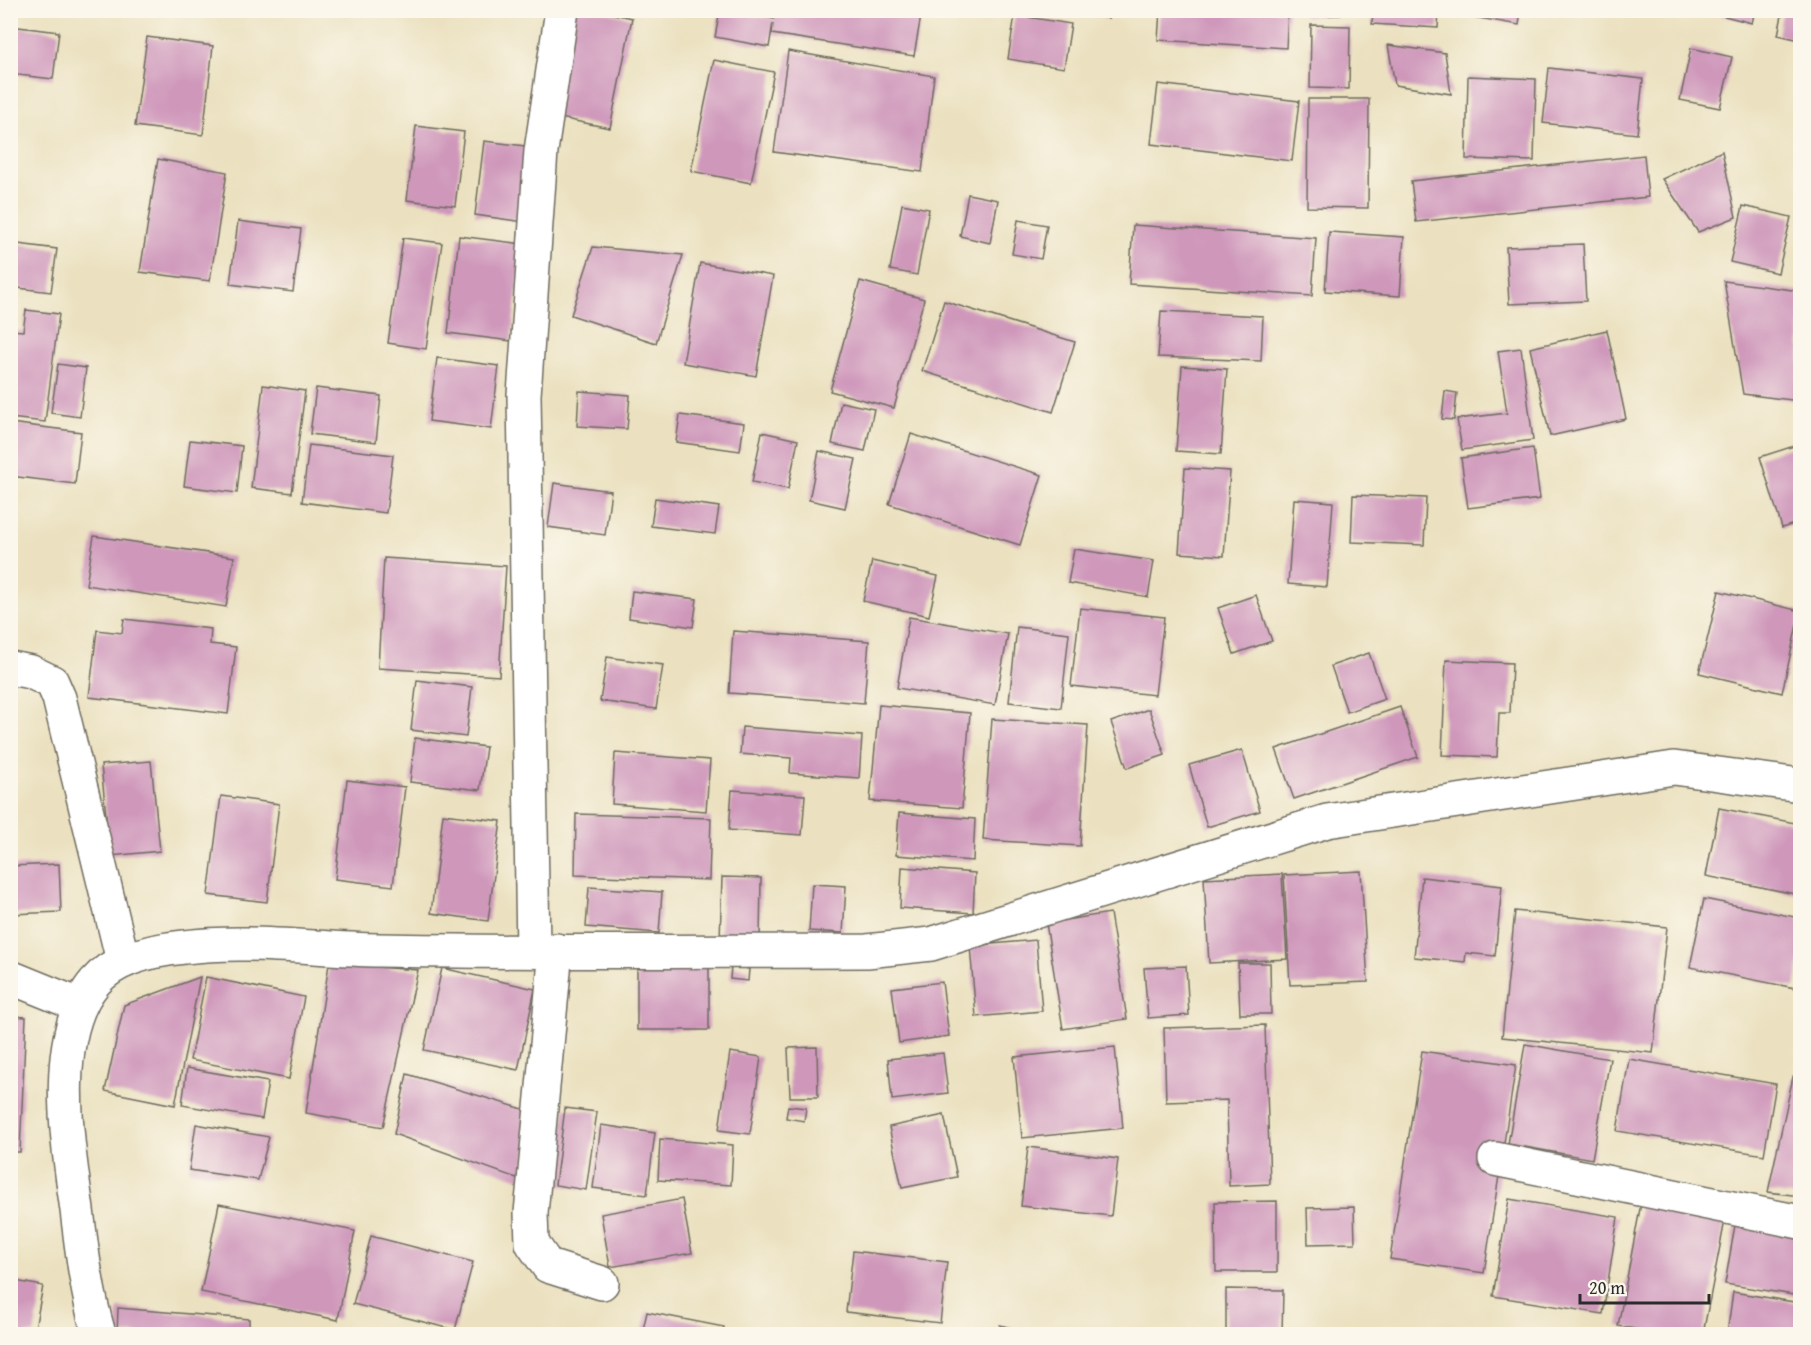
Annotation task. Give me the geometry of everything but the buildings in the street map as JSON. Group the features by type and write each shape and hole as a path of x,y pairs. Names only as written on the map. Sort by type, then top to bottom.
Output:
{"street":[{"path":"562,10 542,151 524,395 545,950 531,1213 532,1243 548,1266 602,1283"},
{"path":"10,668 31,672 52,682 58,698 123,961"},
{"path":"99,1335 89,1299 66,1128 65,1090 78,1005 96,980 123,961 182,947 246,943 376,950 867,951 931,944 1327,821 1674,768 1800,785"},
{"path":"10,977 78,1005"},
{"path":"1495,1159 1800,1222"}]}
